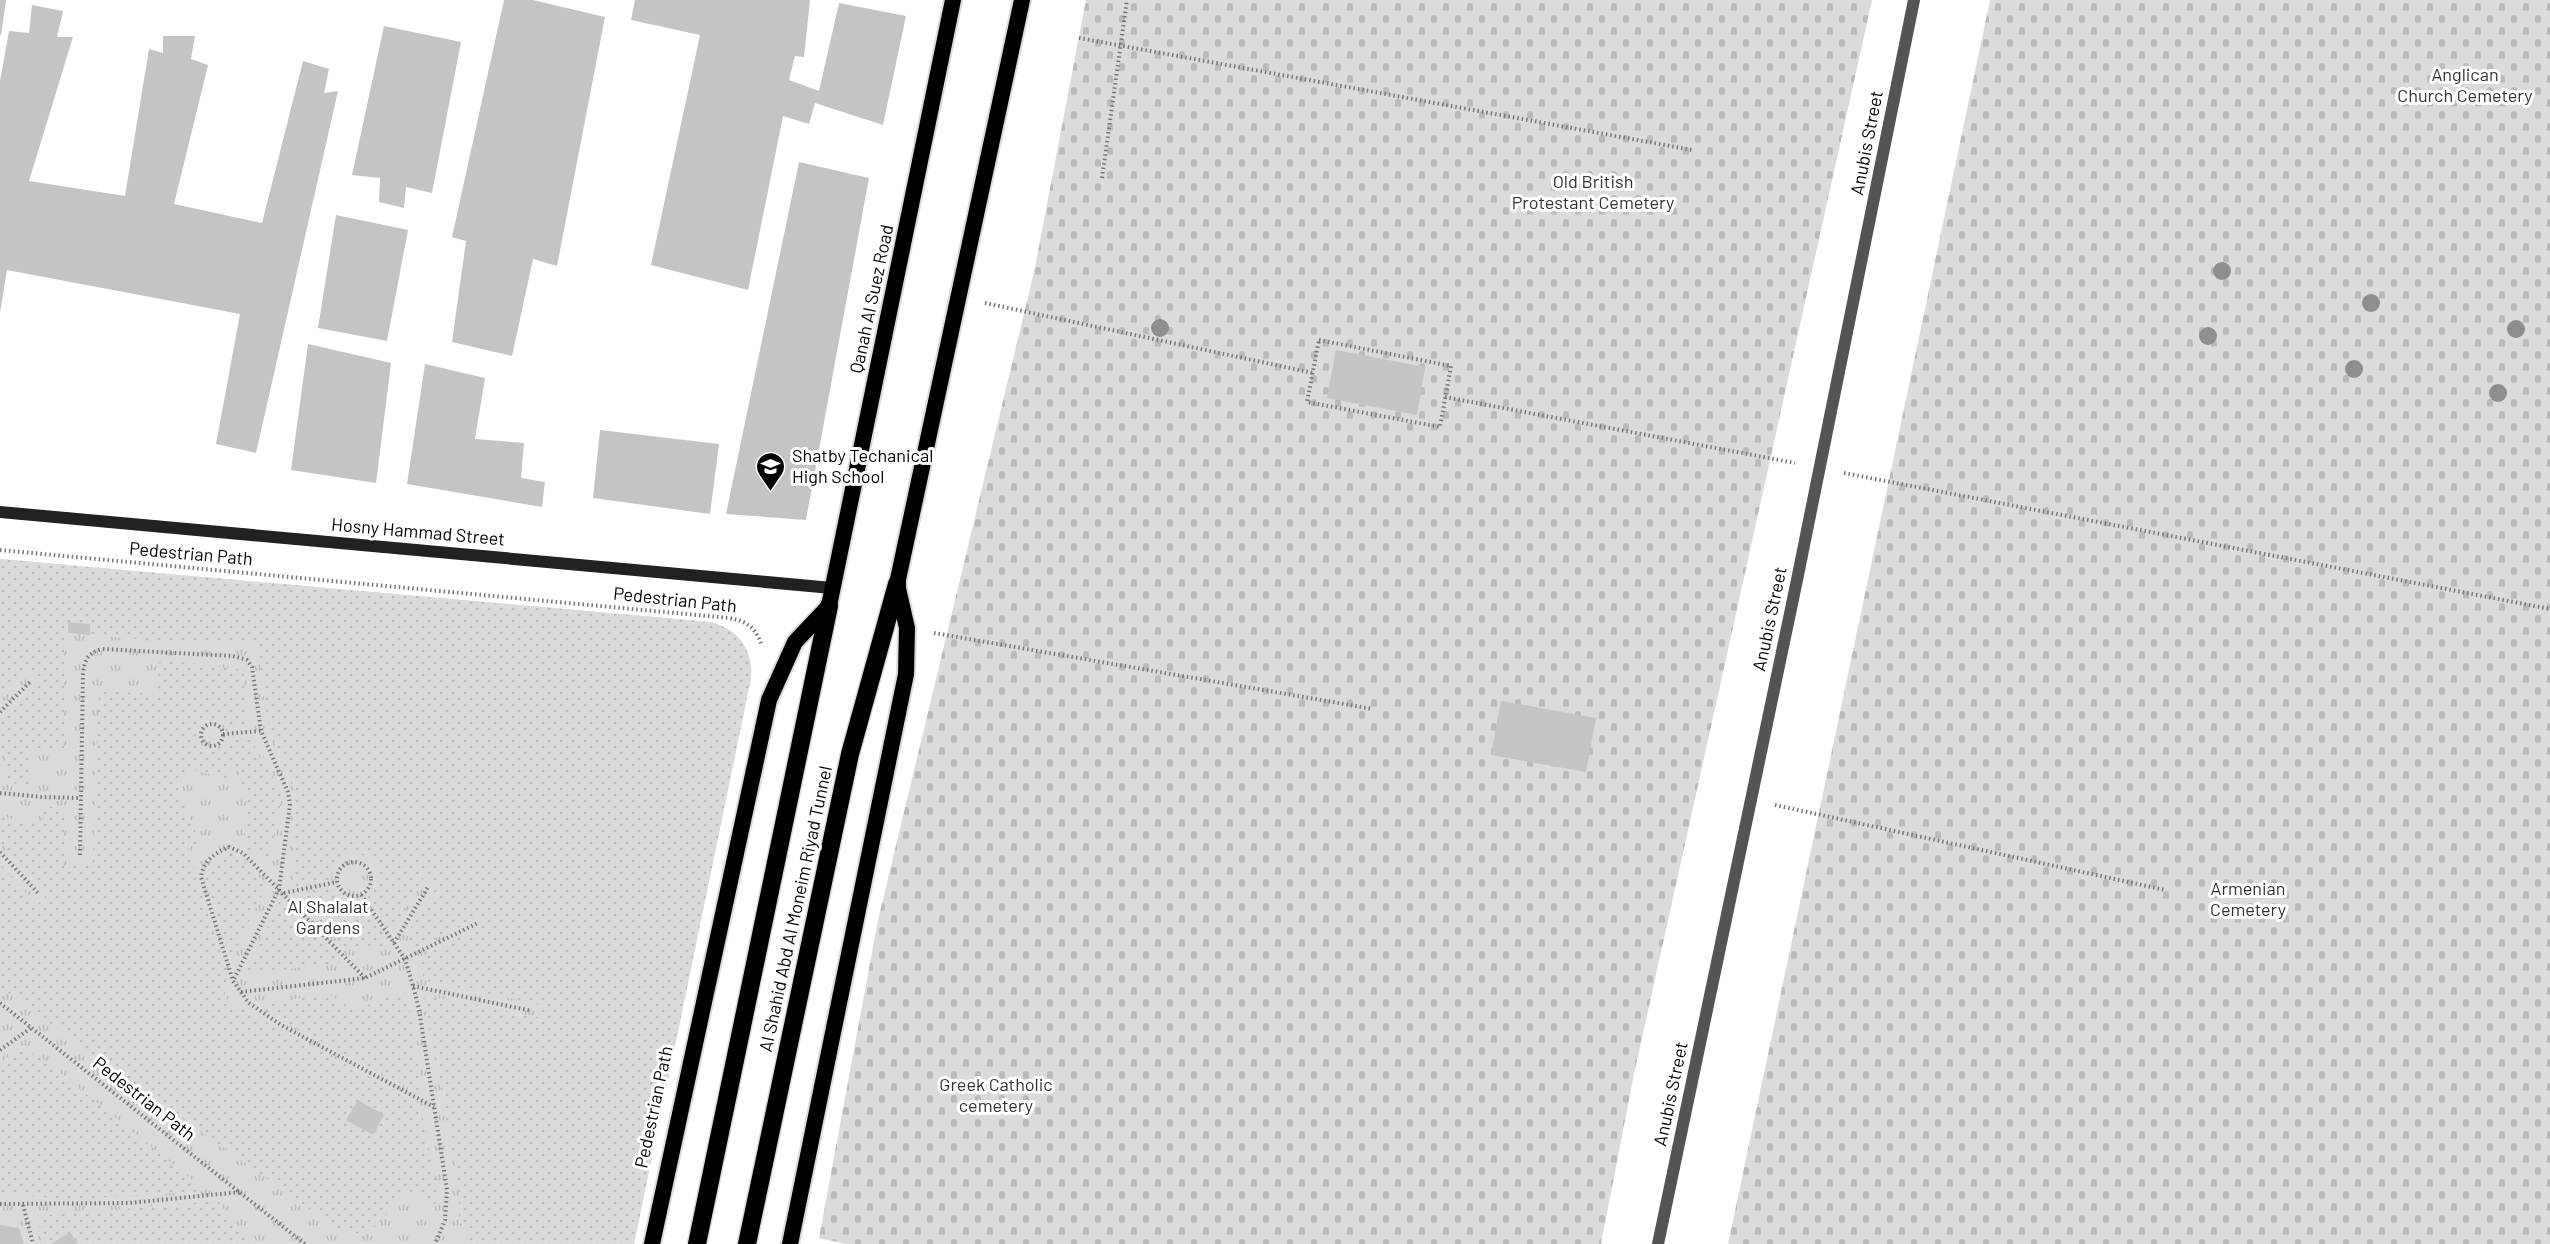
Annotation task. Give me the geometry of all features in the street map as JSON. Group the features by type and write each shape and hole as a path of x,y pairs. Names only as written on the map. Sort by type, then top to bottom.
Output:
{"highway":[{"name":"Qanah Al Suez Road","path":"830,597 953,0"},
{"path":"790,1244 906,674 907,628 897,584 1022,0"},
{"name":"Al Shahid Abd Al Moneim Riyad Tunnel","path":"747,1244 850,754 897,584"},
{"path":"652,1244 770,700 795,642 830,597"},
{"name":"Al Shahid Abd Al Moneim Riyad Tunnel","path":"697,1244 830,597"}],"main road":[{"name":"Hosny Hammad Street","path":"0,512 830,597"}],"street":[{"name":"Anubis Street","path":"1658,1244 1820,468 1914,0"}],"path":[{"path":"1102,178 1127,0"},
{"path":"1079,38 1692,150"},
{"path":"958,298 1313,373"},
{"path":"1319,340 1451,366 1440,427 1307,402 1313,373 1319,340"},
{"path":"1445,397 2550,609"},
{"name":"Pedestrian Path","path":"0,550 729,618 741,620 752,626 759,636 762,654"},
{"path":"907,628 1372,709"},
{"path":"80,855 82,674 83,664 88,655 102,649 240,657 247,660 252,667 261,731 288,792 290,804 279,889 233,981"},
{"path":"0,712 31,681"},
{"path":"209,724 215,724 221,728 223,734 222,740 212,747 202,740 204,728 209,724"},
{"path":"223,734 261,731"},
{"path":"0,793 81,798"},
{"path":"1751,800 2165,890"},
{"path":"365,978 284,893 238,849 229,847 218,851 206,862 201,877 233,981 240,992 264,1016 434,1107"},
{"path":"0,852 38,893"},
{"path":"350,862 358,862 366,866 371,873 371,882 361,895 346,894 337,882 337,874 342,866 350,862"},
{"path":"284,893 337,882"},
{"path":"394,943 428,887"},
{"path":"361,895 405,960 419,1009 447,1190 445,1220 435,1244"},
{"path":"240,992 365,978 478,923"},
{"path":"413,986 532,1011"},
{"name":"Pedestrian Path","path":"0,1003 305,1244"},
{"path":"0,1050 31,1028"},
{"path":"0,1204 129,1203 240,1192"},
{"path":"23,1205 33,1244"}],"green space":[{"path":"1086,0 1872,0 1634,1074 1601,1244 846,1244 819,1238 878,920 1034,272"},
{"path":"1990,0 2550,0 2550,1244 1728,1244"},
{"name":"Al Shalalat Gardens","path":"0,559 710,622 736,635 746,649 751,678 634,1244 0,1244"},
{"path":"0,559 710,622 736,635 746,649 751,678 634,1244 457,1244 472,1231 459,1222 459,1187 423,995 538,1017 540,1005 424,980 420,957 485,924 480,917 414,949 407,934 439,884 425,876 391,933 366,899 377,886 379,874 375,864 366,857 356,854 345,856 336,865 331,881 292,888 295,792 269,730 257,644 157,641 90,635 69,622 68,633 64,633 64,751 32,750 30,785 6,783 5,754 0,752 0,723 40,683 28,671 0,700"},
{"path":"160,659 243,670 248,725 227,729 214,720 204,720 197,727 197,739 203,747 208,748 223,744 227,740 252,740 260,759 265,756 276,785 284,787 269,859 244,850 247,804 239,770 230,770 229,779 190,769 178,789 200,843 188,847 228,975 224,988 227,1001 420,1104 437,1187 435,1206 405,1188 386,1215 372,1229 352,1233 340,1231 0,987 0,864 37,905 49,893 0,842 0,816 20,821 43,822 44,806 64,808 64,867 93,865 99,691 156,694"},
{"path":"234,852 267,885 230,960 205,878 215,861"},
{"path":"333,888 352,901 361,900 388,938 381,950 345,949 297,895"},
{"path":"281,898 341,962 245,975"},
{"path":"385,994 408,994 422,1095 264,1009 266,1002 331,995 344,1004 358,1007 372,1004"},
{"path":"17,1052 38,1055 206,1191 71,1199 0,1194 0,1061"},
{"path":"218,1201 235,1226 254,1244 78,1244 70,1232 51,1244 42,1244 38,1216"}],"building":[{"path":"0,0 6,0 1,35 0,35"},
{"path":"504,0 533,0 605,17 557,266 533,259 512,356 452,342 466,241 452,237"},
{"path":"635,0 810,0 804,57 795,56 789,80 819,91 839,3 906,16 883,125 815,103 809,124 783,116 748,290 651,265 700,35 631,20"},
{"path":"32,5 63,11 57,37 73,37 29,181 125,196 149,49 163,53 163,36 195,36 191,59 208,65 174,204 262,223 303,61 329,69 324,93 338,91 256,453 216,444 240,314 7,270 0,313 0,81 9,31 29,33"},
{"path":"384,26 461,42 432,193 406,187 404,208 379,202 380,178 352,175"},
{"path":"799,162 869,178 806,520 726,514"},
{"path":"336,215 408,230 387,341 318,328"},
{"path":"308,344 391,363 376,483 291,470"},
{"path":"1336,350 1425,367 1417,415 1327,398"},
{"path":"425,364 485,378 475,439 524,443 521,478 545,482 542,507 407,484"},
{"path":"600,430 719,444 710,514 593,498"},
{"path":"68,622 90,624 90,635 68,633"},
{"path":"1501,701 1596,718 1586,772 1491,755"},
{"path":"358,1100 384,1115 373,1135 346,1120"},
{"path":"0,1225 19,1228 24,1244 0,1244"},
{"path":"70,1232 78,1244 51,1244"}],"place":[{"name":"Shatby Techanical High School","path":"771,492"}],"park label":[{"name":"Anglican Church Cemetery","path":"2465,85"},
{"name":"Old British Protestant Cemetery","path":"1593,192"},
{"name":"Armenian Cemetery","path":"2248,899"},
{"name":"Greek Catholic cemetery","path":"996,1095"}]}
